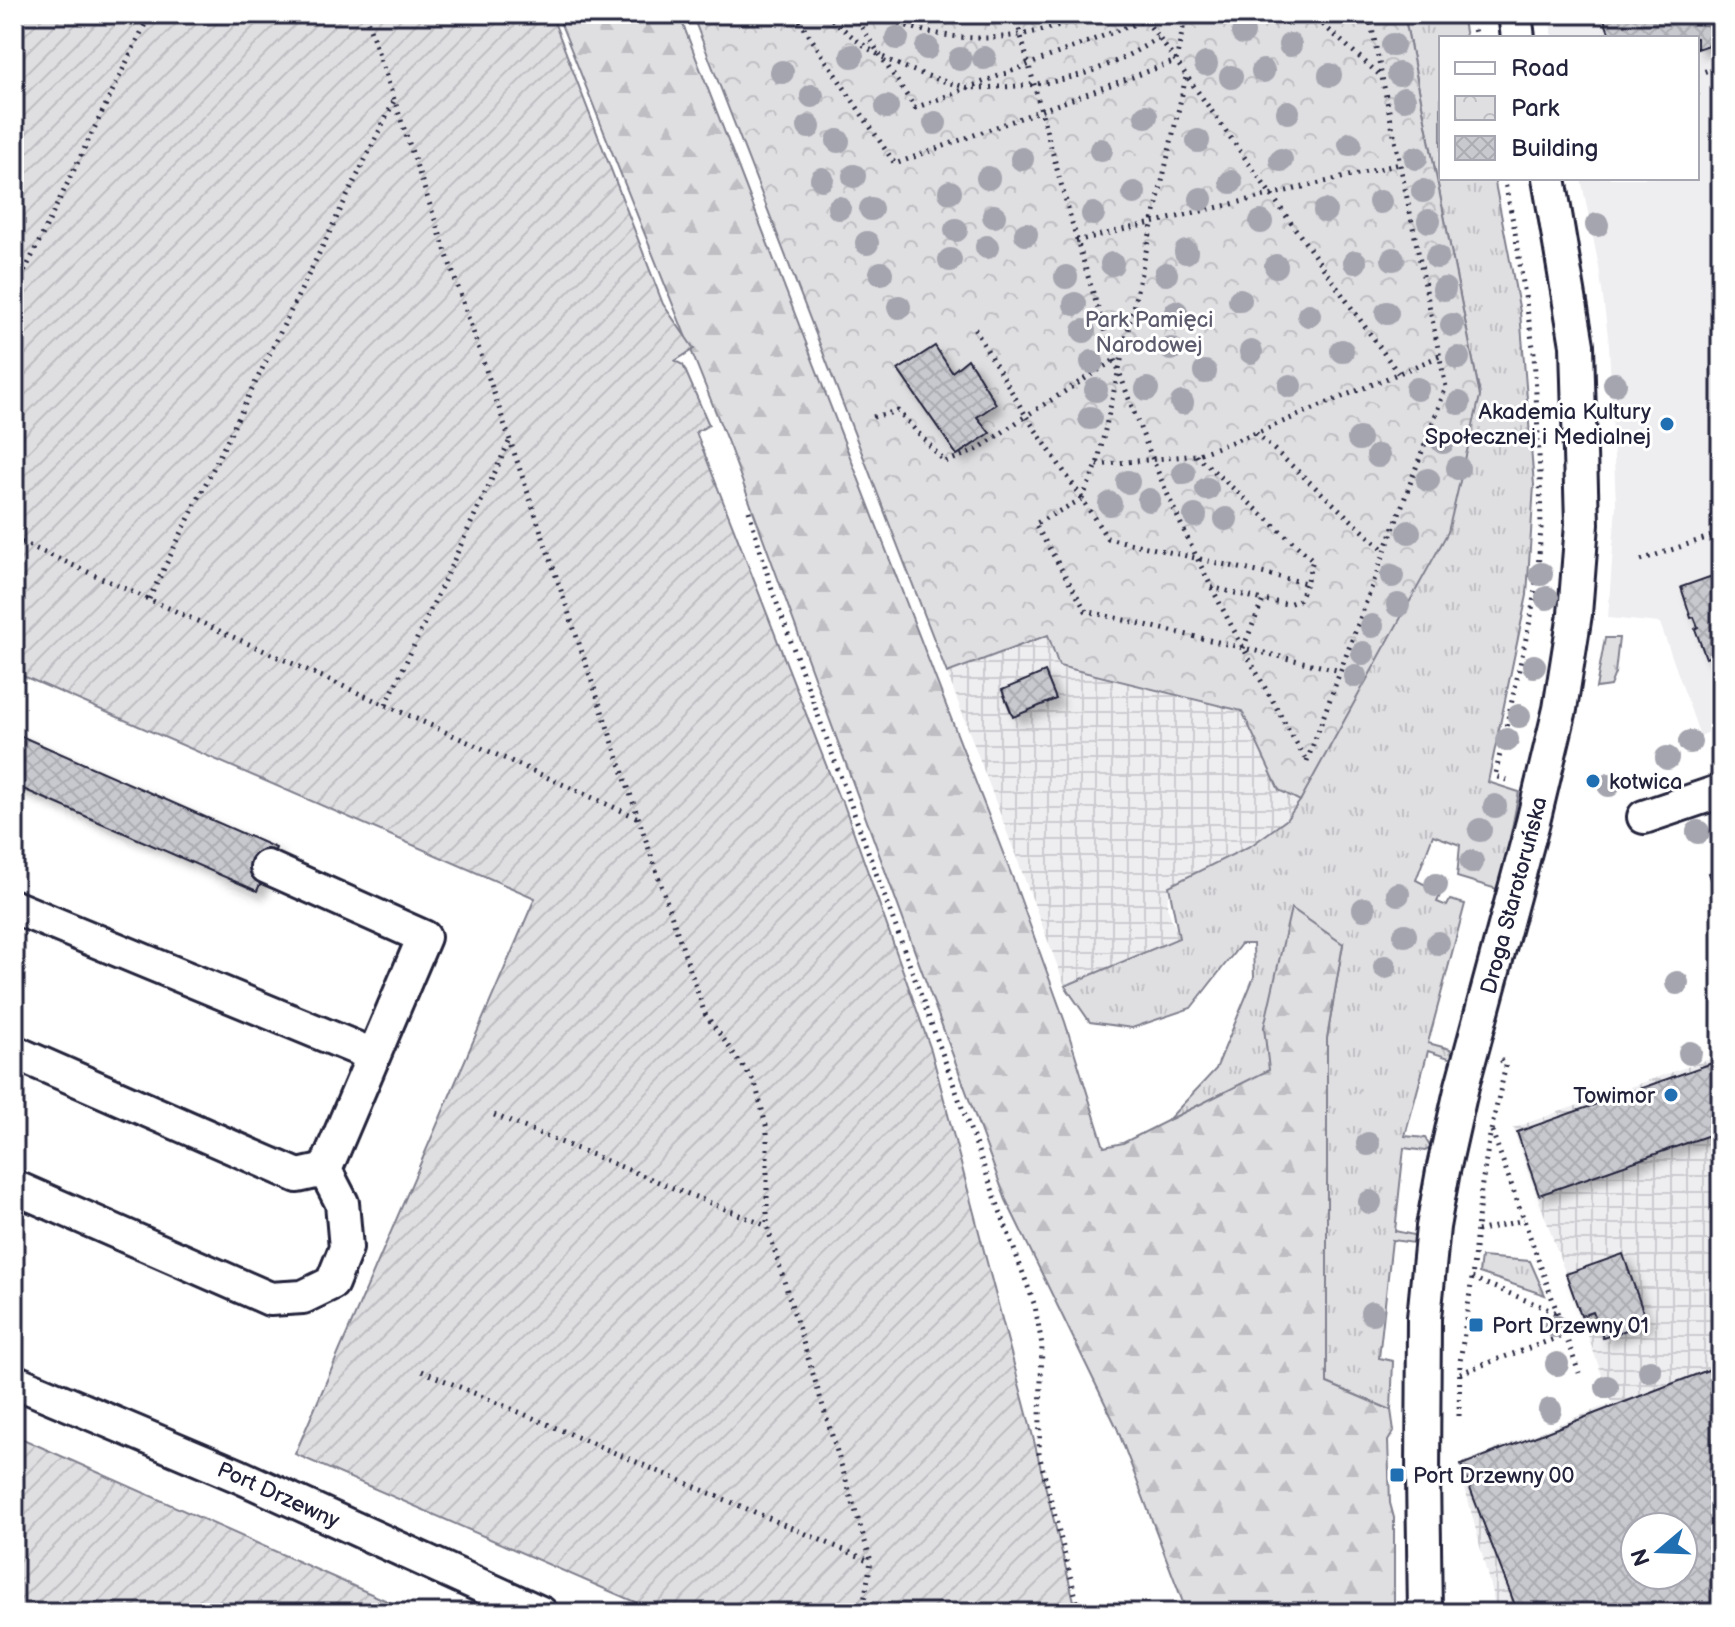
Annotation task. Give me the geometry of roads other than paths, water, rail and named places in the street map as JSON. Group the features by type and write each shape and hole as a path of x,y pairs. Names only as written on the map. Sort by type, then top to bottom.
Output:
{"street":[{"path":"1515,14 1518,36"},
{"name":"Droga Starotoruńska","path":"1425,1613 1424,1318 1433,1227 1462,1086 1560,709 1575,614 1582,524 1577,345 1549,180"},
{"path":"1644,817 1721,791"},
{"path":"14,1187 270,1299 303,1297 332,1283 346,1248 342,1203 325,1170 424,937 267,867"},
{"path":"14,907 373,1055"},
{"path":"14,1052 298,1176 325,1170"},
{"name":"Port Drzewny","path":"14,1381 239,1476 541,1613"}],"place":[{"name":"Akademia Kultury Społecznej i Medialnej","path":"1667,424"},
{"name":"kotwica","path":"1593,781"},
{"name":"Towimor","path":"1671,1095"},
{"name":"Port Drzewny 01","path":"1476,1325"},
{"name":"Port Drzewny 00","path":"1397,1475"}],"park label":[{"name":"Park Pamięci Narodowej","path":"1149,332"}]}
